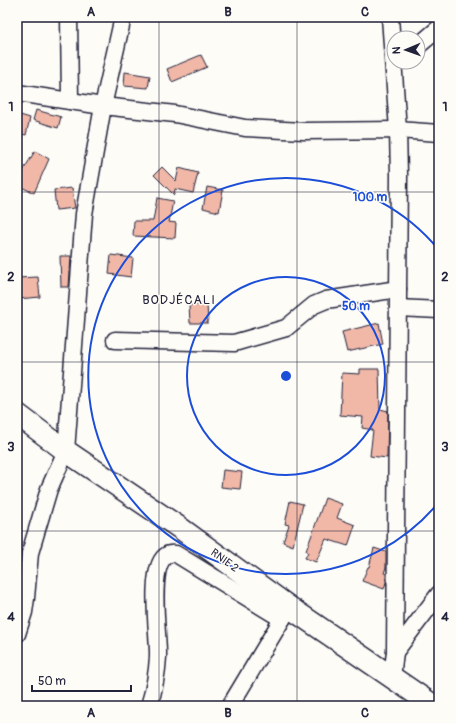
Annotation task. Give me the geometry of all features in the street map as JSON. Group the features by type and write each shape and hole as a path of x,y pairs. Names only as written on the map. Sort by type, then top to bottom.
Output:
{"main road":[{"name":"RNIE 2","path":"17,414 66,451 180,528 286,613 392,677 434,706"}],"street":[{"path":"69,17 70,101"},
{"path":"17,634 24,612 30,553 49,489 66,451 84,214 103,106 123,17"},
{"path":"390,17 392,30"},
{"path":"426,39 439,28"},
{"path":"392,677 395,652 398,308 399,175 397,70"},
{"path":"17,93 103,106 175,114 245,128 304,131 398,130 439,133"},
{"path":"115,340 234,343 286,328 314,305 326,300 398,290"},
{"path":"398,308 439,310"},
{"path":"150,706 156,685 158,655 156,627 156,582 159,565 166,556 170,554 176,554 286,613 230,706"},
{"path":"395,652 439,594"}],"building":[{"path":"201,55 207,67 172,82 167,69"},
{"path":"125,72 150,76 148,88 124,86"},
{"path":"36,110 61,117 58,128 33,120"},
{"path":"17,114 30,118 26,135 17,133"},
{"path":"35,151 49,159 34,193 17,185 17,172 21,174"},
{"path":"162,167 176,181 179,168 198,173 193,193 175,189 174,195 154,175"},
{"path":"207,187 223,190 219,212 203,208"},
{"path":"72,188 75,208 56,210 54,190"},
{"path":"157,198 173,201 169,222 176,223 175,238 133,236 134,221 153,221"},
{"path":"111,255 133,258 131,277 109,274"},
{"path":"60,256 71,256 69,287 61,287"},
{"path":"38,277 40,297 18,299 17,278"},
{"path":"207,304 208,323 190,323 189,305"},
{"path":"379,323 383,344 347,352 342,332"},
{"path":"360,369 379,369 380,409 388,411 387,458 370,456 373,430 362,428 363,417 340,415 342,373 360,374"},
{"path":"223,470 242,472 240,489 221,487"},
{"path":"325,498 342,504 337,518 355,525 348,546 326,539 316,562 305,558 308,552 306,551"},
{"path":"290,501 303,504 293,546 283,542 289,525 285,524"},
{"path":"374,548 386,552 386,567 384,573 386,574 386,582 384,589 362,581 369,567"}],"district":[{"name":"BODJÉCALI","path":"179,299"}]}
